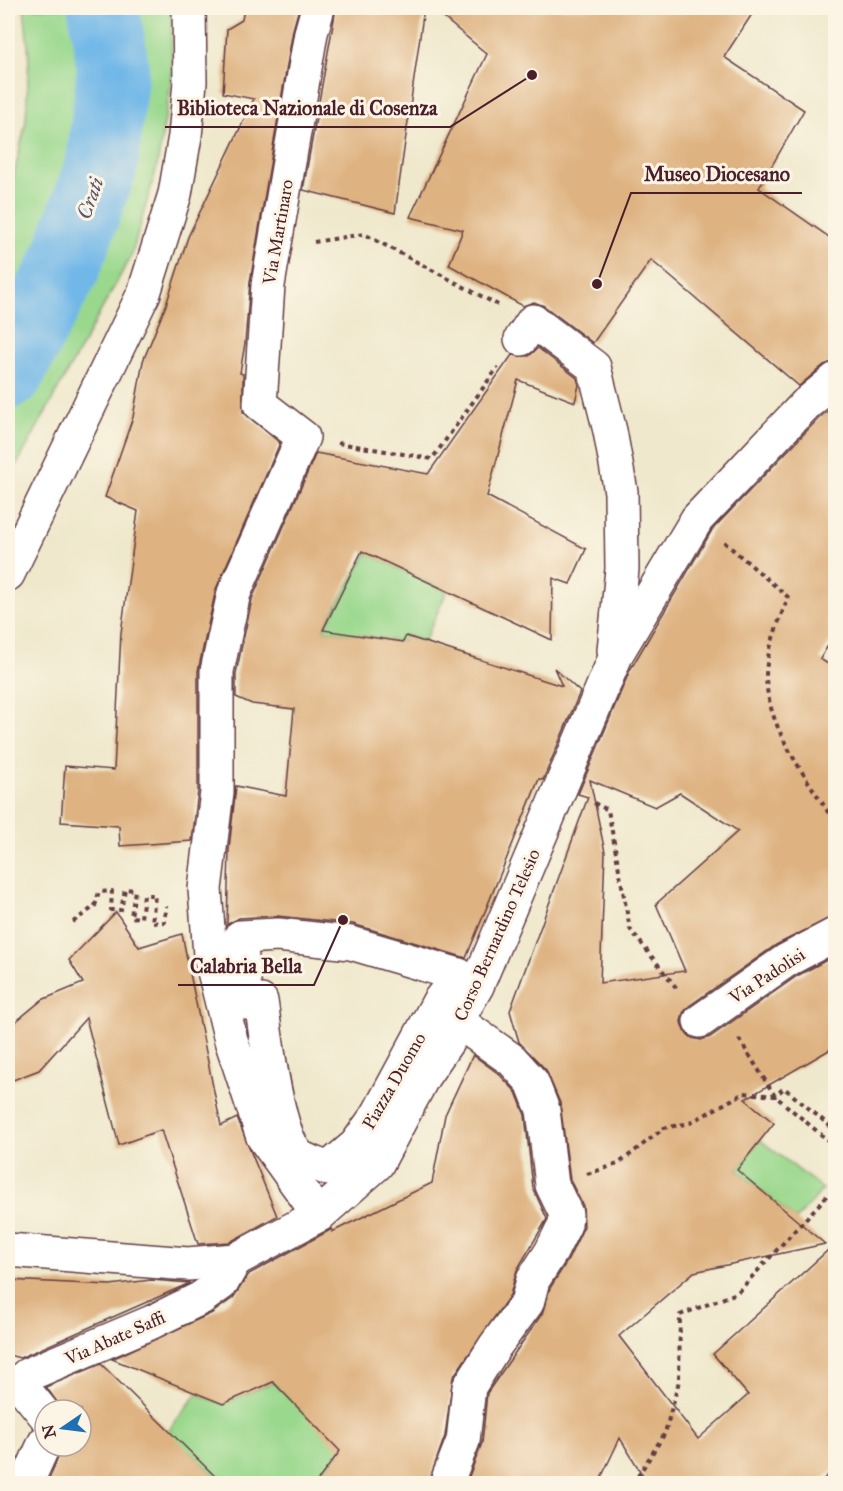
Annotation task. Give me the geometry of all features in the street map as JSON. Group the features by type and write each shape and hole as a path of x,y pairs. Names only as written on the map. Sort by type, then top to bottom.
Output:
{"street":[{"path":"8,574 144,293 175,195 185,136 190,82 189,8"},
{"name":"Via Martinaro","path":"303,437 260,404 268,285 310,33 318,8"},
{"path":"521,339 533,321 594,367 610,431 621,492 622,569 613,661"},
{"name":"Corso Bernardino Telesio","path":"8,1250 188,1264 235,1260 319,1215 377,1164 423,1077 460,1023 462,1012 477,986 613,661 697,519 806,405 836,379"},
{"path":"303,437 234,593 217,671 217,792 205,889 210,956 231,1040 274,1132 319,1215"},
{"name":"Via Padolisi","path":"710,1014 787,960 836,934"},
{"name":"Piazza Duomo","path":"278,935 351,943 459,975 439,1001 378,1114 356,1146 328,1169 298,1155 274,1132 276,1100 261,1001 246,1003 240,937 278,935"},
{"path":"446,1484 463,1441 469,1387 495,1346 527,1304 533,1280 565,1224 566,1214 552,1185 543,1110 532,1082 512,1060 460,1023"},
{"name":"Via Abate Saffi","path":"33,1400 19,1383 27,1375 152,1322 201,1298 222,1283 235,1260"},
{"path":"26,1484 38,1458"}],"path":[{"path":"275,248 364,234 503,307"},
{"path":"303,437 432,459 521,339"},
{"path":"697,519 788,597 771,645 766,676 772,712 786,746 836,825"},
{"path":"561,786 608,810 630,929 710,1014 775,1096 836,1147"},
{"path":"73,922 95,906 99,892 112,891 111,910 121,910 125,889 135,890 131,917 141,918 144,895 154,895 153,923 165,922 166,902"},
{"path":"552,1185 618,1164 664,1128 690,1123 744,1092 775,1096 784,1088 836,1131"},
{"path":"633,1484 665,1433 679,1381 680,1315 737,1293 836,1186"}],"green space":[{"path":"24,8 171,8 172,78 157,166 132,254 8,481 8,202 26,121 29,56"},
{"path":"367,553 447,591 424,642 406,636 403,642 323,630"},
{"path":"760,1140 823,1189 796,1220 737,1170"},
{"path":"273,1382 342,1450 315,1483 223,1483 188,1450 165,1435 197,1394 223,1404"}],"building":[{"path":"244,8 299,8 293,30 250,282 240,373 243,374 243,412 280,443 216,589 198,671 198,791 192,841 120,846 119,826 61,822 65,766 114,770 121,633 138,511 105,497 133,417 143,361 166,305 188,237 254,99 223,93 227,29 242,20"},
{"path":"336,8 424,8 395,213 303,190"},
{"path":"432,8 756,8 724,57 804,110 759,188 836,242 836,361 824,365 799,386 651,260 593,343 544,306 534,302 523,306 449,265 463,230 410,217 487,54"},
{"path":"538,348 577,378 579,385 575,402 518,380 487,496 586,549 570,584 553,578 552,640 362,551 323,630 403,642 406,636 562,686 554,668 580,692 543,780 539,779 466,958 353,924 277,916 239,918 227,925 229,849 236,786 286,796 294,709 252,704 236,697 236,673 252,599 316,453 428,474 512,355 529,356"},
{"path":"836,404 836,632 820,659 836,669 836,915 776,945 689,1006 683,1013 681,1022 684,1031 692,1038 701,1040 710,1037 797,976 836,955 836,1046 745,1099 774,1123 737,1170 825,1244 694,1272 619,1336 698,1439 748,1395 713,1354 836,1243 836,1468 818,1484 648,1484 620,1438 598,1484 466,1484 482,1443 487,1393 542,1314 550,1288 568,1260 584,1226 583,1206 570,1180 560,1103 546,1070 519,1042 510,1011 588,797 578,794 630,670 712,530 819,418","holes":["590,780 655,807 680,793 738,831 656,904 685,971 600,983 605,852"]},
{"path":"116,912 139,947 182,934 221,1126 237,1118 277,1216 230,1242 198,1244 161,1130 119,1145 86,1018 39,1070 8,1082 8,1028 42,1000 83,983 69,960"},
{"path":"473,1055 499,1074 516,1092 525,1115 533,1188 547,1219 517,1270 510,1295 453,1377 445,1436 428,1484 315,1484 340,1451 273,1382 223,1404 112,1359 212,1313 233,1298 249,1274 332,1229 332,1232 432,1183 445,1115"},
{"path":"8,1280 110,1285 151,1280 190,1283 20,1358 8,1355"},
{"path":"101,1364 223,1484 47,1484 58,1458 93,1458 93,1398 54,1398 46,1387"}],"waterway":[{"name":"Crati","path":"8,373 65,266 102,164 113,69 104,8"}],"place":[{"name":"Biblioteca Nazionale di Cosenza","path":"532,75"},
{"name":"Museo Diocesano","path":"597,284"},
{"name":"Calabria Bella","path":"343,920"}]}
